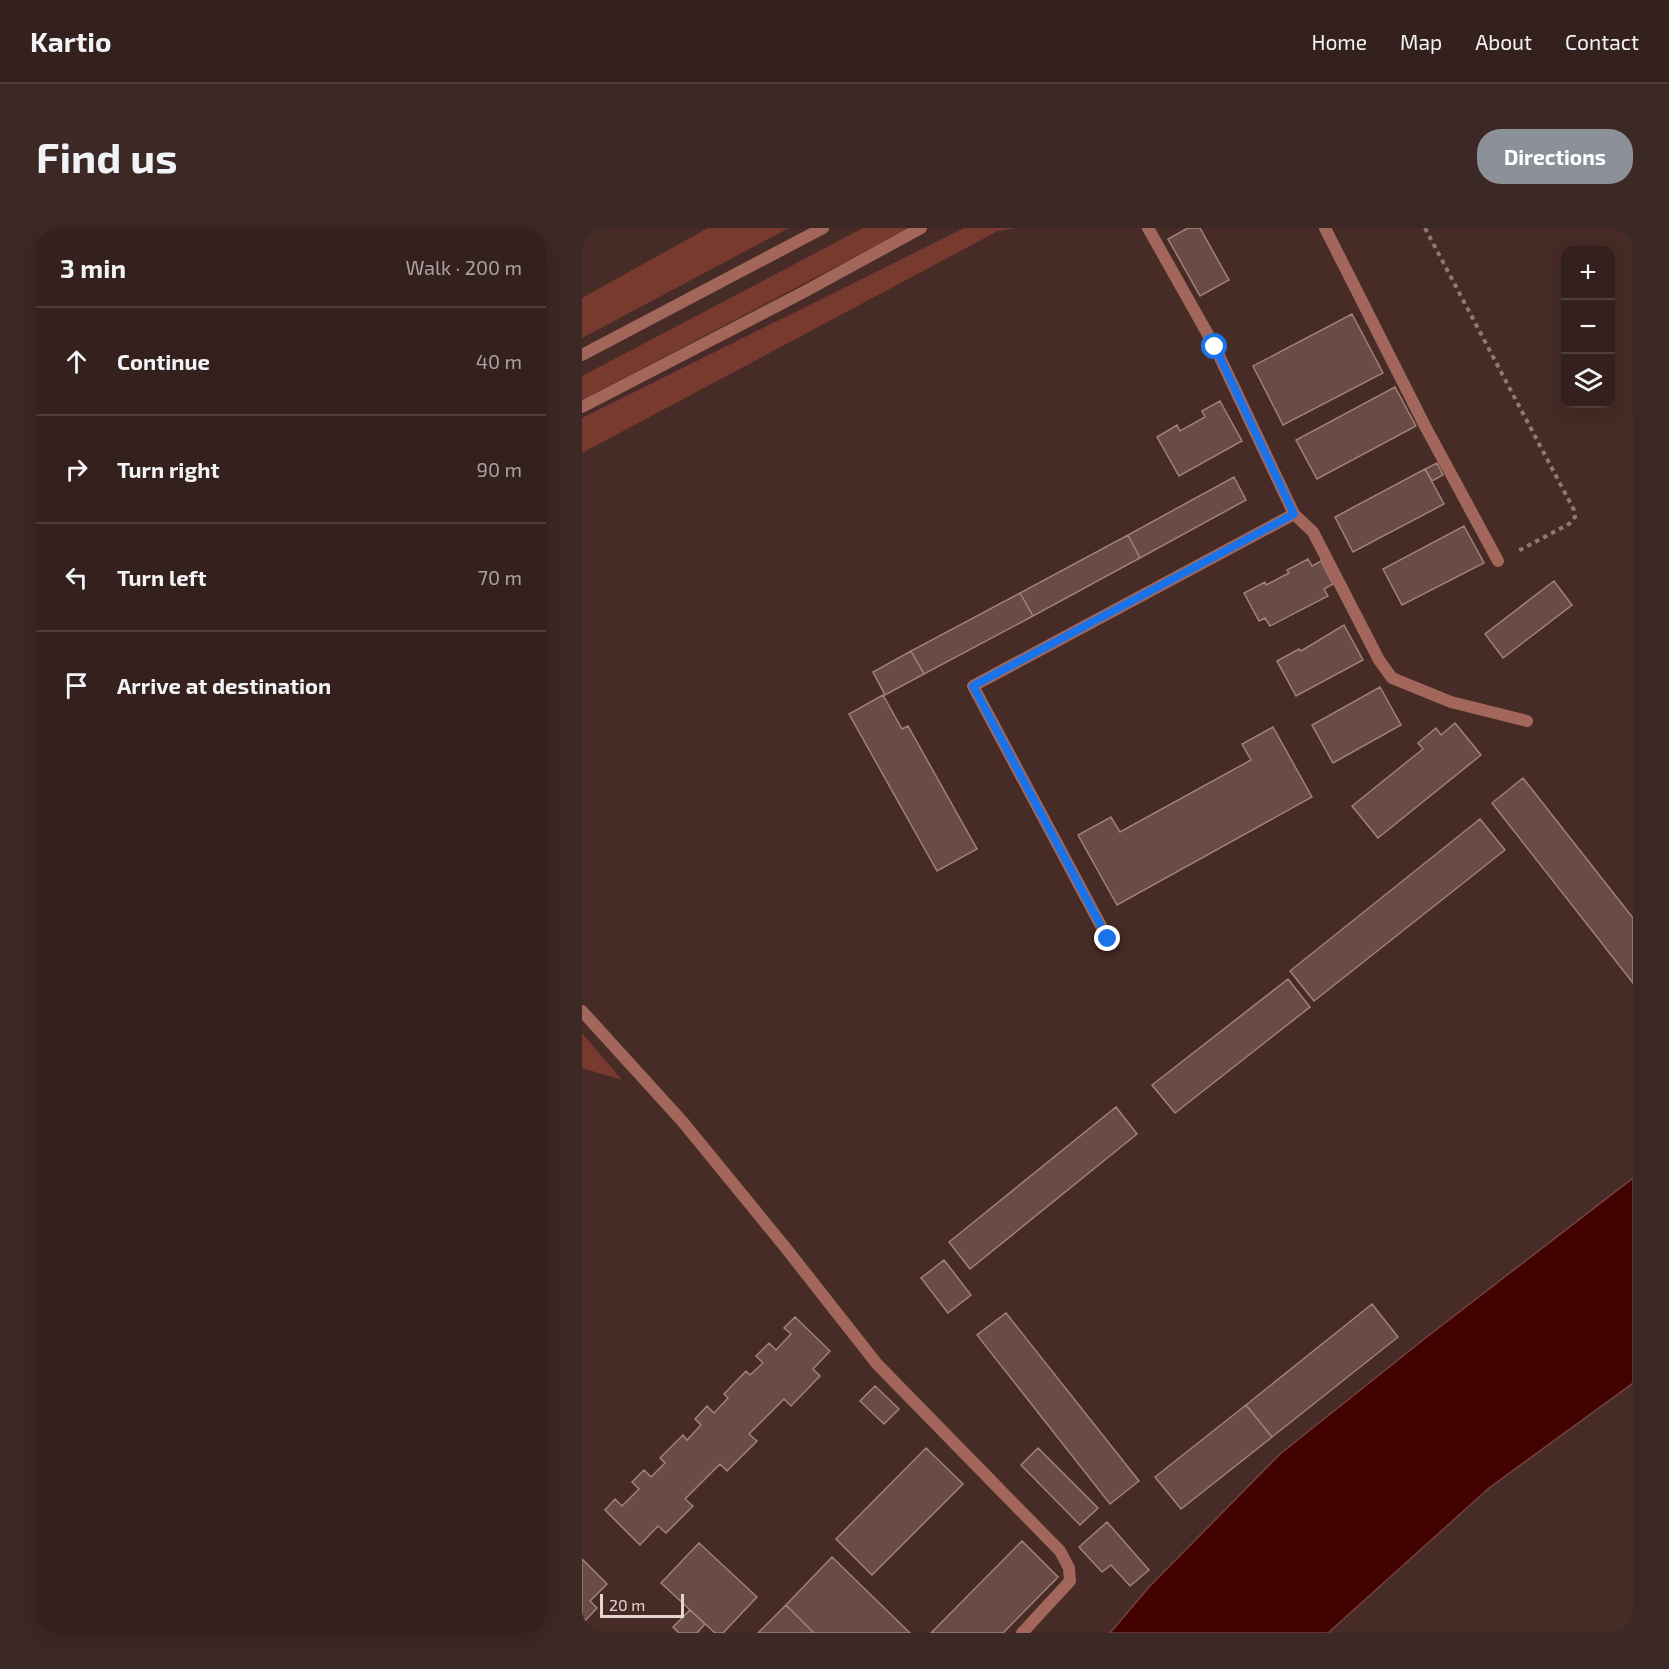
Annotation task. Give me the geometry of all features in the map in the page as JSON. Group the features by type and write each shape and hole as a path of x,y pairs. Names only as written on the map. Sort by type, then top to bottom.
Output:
{"street":[{"path":"582,356 823,228"},
{"path":"582,407 802,293 921,228"},
{"path":"1148,228 1215,347 1294,514 1313,532 1379,660 1392,678 1451,702 1527,721"},
{"path":"1325,228 1425,426 1498,561"},
{"path":"1108,939 973,686 1294,514"},
{"path":"582,1011 682,1122 877,1364 1060,1551 1069,1568 1070,1581 1022,1633"}],"path":[{"path":"1425,228 1574,510 1575,517 1569,524 1498,561"}],"shaded area":[{"path":"708,228 789,228 582,338 582,298"},
{"path":"863,228 910,228 582,400 582,376"},
{"path":"964,228 1016,228 998,231 582,453 582,418"},
{"path":"582,1033 622,1080 582,1068"},
{"path":"1633,1178 1633,1383 1489,1488 1328,1633 1110,1633 1150,1586 1280,1454"}],"building":[{"path":"1188,228 1200,228 1229,280 1200,296 1168,239"},
{"path":"1352,314 1383,373 1283,425 1253,366"},
{"path":"1395,387 1416,426 1317,479 1296,440"},
{"path":"1220,401 1242,441 1179,476 1157,437 1177,425 1180,431 1205,417 1202,411"},
{"path":"1437,463 1443,475 1432,481 1425,469"},
{"path":"1425,469 1444,504 1353,552 1335,517"},
{"path":"1234,477 1246,500 1140,558 1128,535"},
{"path":"1464,526 1484,563 1402,605 1383,569"},
{"path":"1128,535 1140,558 1033,616 1020,593"},
{"path":"1308,559 1312,566 1321,561 1333,584 1324,589 1328,596 1270,626 1265,618 1259,621 1244,593 1289,573 1287,570"},
{"path":"1554,581 1572,605 1503,658 1485,634"},
{"path":"1020,593 1033,616 924,674 911,651"},
{"path":"1344,625 1363,660 1296,696 1277,661 1299,649 1301,651"},
{"path":"911,651 924,674 885,695 873,672"},
{"path":"1380,687 1401,725 1333,763 1312,725"},
{"path":"883,695 902,729 908,726 977,849 937,871 849,714"},
{"path":"1455,723 1481,755 1378,838 1352,806 1423,749 1418,743 1436,728 1441,735"},
{"path":"1273,727 1312,797 1117,905 1078,835 1111,817 1120,832 1251,760 1242,744"},
{"path":"1523,778 1633,918 1633,983 1492,803"},
{"path":"1480,819 1505,850 1314,1001 1290,971"},
{"path":"1288,979 1310,1007 1175,1113 1152,1085"},
{"path":"1116,1107 1137,1134 970,1269 949,1242"},
{"path":"944,1260 971,1295 948,1313 921,1278"},
{"path":"1372,1304 1398,1337 1272,1437 1246,1405"},
{"path":"1006,1313 1139,1481 1110,1504 977,1335"},
{"path":"795,1317 830,1351 813,1369 820,1376 791,1406 784,1399 749,1434 757,1441 727,1471 720,1464 685,1499 693,1506 666,1533 658,1526 640,1545 605,1510 615,1499 622,1506 639,1489 632,1482 644,1470 651,1477 665,1463 660,1458 683,1435 687,1440 701,1425 695,1419 707,1406 714,1413 728,1398 724,1394 746,1371 750,1375 763,1363 756,1356 769,1343 776,1350 791,1334 784,1328"},
{"path":"875,1386 899,1409 884,1424 860,1401"},
{"path":"1246,1405 1272,1437 1181,1509 1155,1477"},
{"path":"926,1448 963,1484 872,1575 836,1539"},
{"path":"1038,1448 1098,1508 1080,1525 1021,1465"},
{"path":"1107,1522 1149,1570 1130,1586 1111,1565 1102,1572 1079,1547"},
{"path":"1022,1541 1058,1577 1003,1633 931,1633"},
{"path":"699,1543 757,1597 723,1633 715,1633 661,1583"},
{"path":"832,1557 910,1633 814,1633 786,1605"},
{"path":"582,1559 607,1584 590,1601 597,1608 582,1624"},
{"path":"786,1605 814,1633 758,1633"},
{"path":"690,1610 705,1624 697,1633 679,1633 673,1627"}],"route":[{"path":"1108,939 973,686 1294,514 1215,347"}]}
